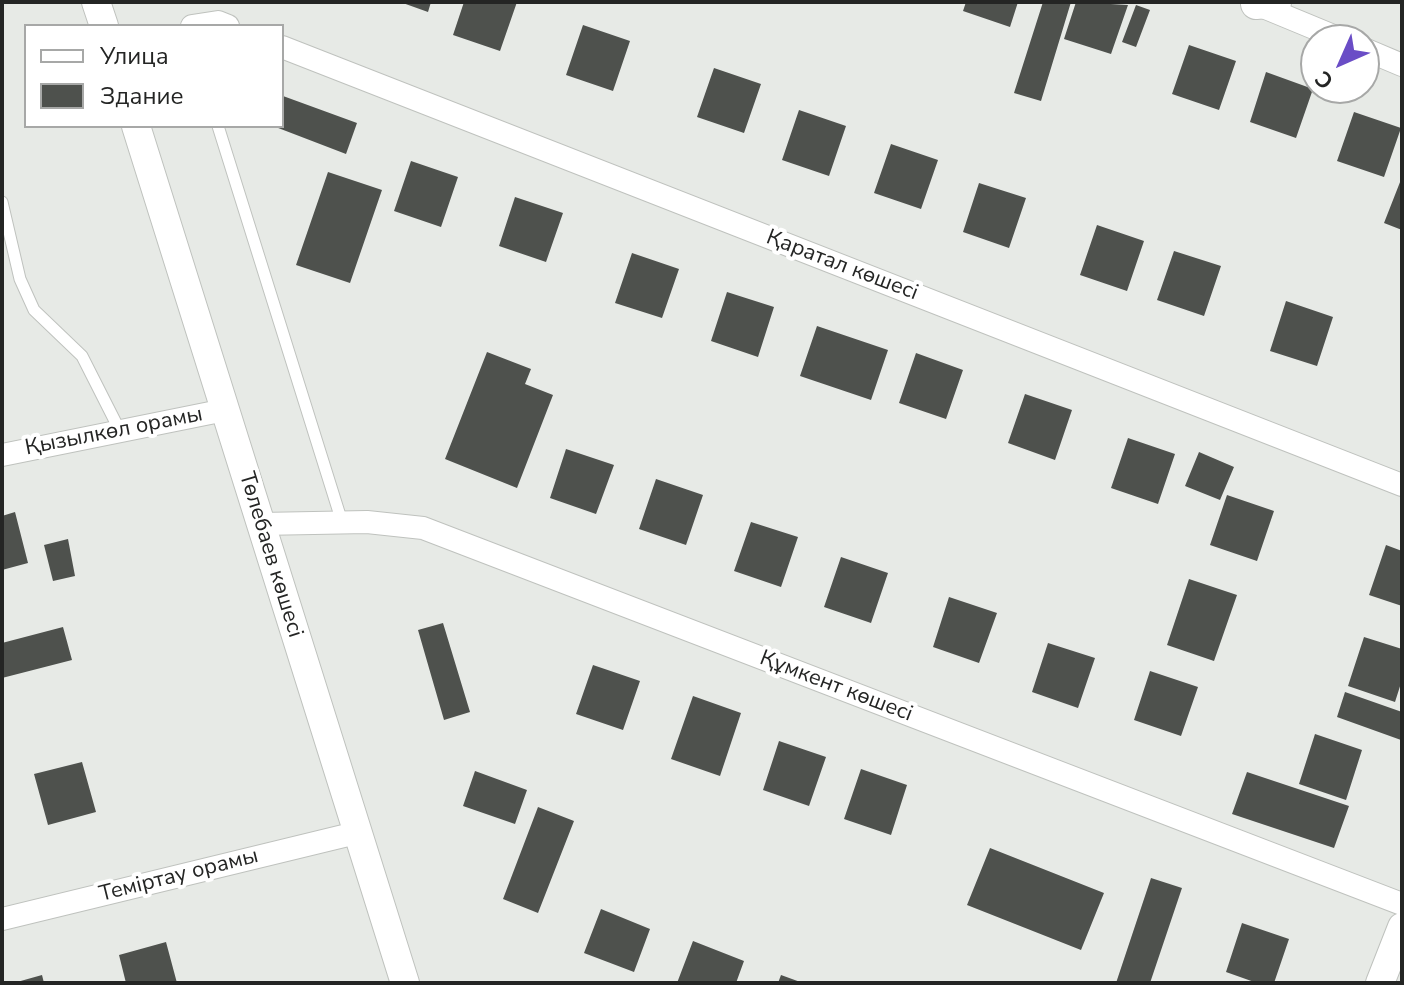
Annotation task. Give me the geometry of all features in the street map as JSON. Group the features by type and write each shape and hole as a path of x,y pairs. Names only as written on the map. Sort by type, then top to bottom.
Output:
{"street":[{"path":"96,2 103,24"},
{"path":"1261,3 1308,24"},
{"name":"Қаратал көшесі","path":"284,48 1402,485"},
{"path":"1380,56 1402,65"},
{"name":"Төлебаев көшесі","path":"137,128 405,983"},
{"name":"Қызылкөл орамы","path":"2,455 225,410"},
{"name":"Құмкент көшесі","path":"260,524 342,522 423,528 1402,904"},
{"name":"Теміртау орамы","path":"2,919 356,833"},
{"path":"1380,983 1402,927"}],"lane":[{"path":"219,128 342,522"},
{"path":"2,202 20,279 34,310 82,356 120,431"}],"building":[{"path":"400,2 431,2 428,12"},
{"path":"464,2 517,2 500,51 453,35"},
{"path":"966,2 1018,2 1010,27 963,11"},
{"path":"1043,2 1071,2 1041,101 1014,93"},
{"path":"1076,2 1128,5 1111,54 1064,39"},
{"path":"1136,5 1150,10 1136,47 1122,42"},
{"path":"583,25 630,41 613,91 566,75"},
{"path":"1189,45 1236,61 1219,110 1172,94"},
{"path":"714,68 761,84 744,133 697,117"},
{"path":"1266,72 1300,84 1300,104 1308,104 1296,138 1250,122"},
{"path":"284,96 357,123 346,154 278,128 284,128"},
{"path":"799,110 846,126 829,176 782,160"},
{"path":"1354,112 1401,128 1384,177 1337,161"},
{"path":"891,144 938,160 921,209 874,193"},
{"path":"411,161 458,177 441,227 394,211"},
{"path":"328,172 382,190 350,283 296,265"},
{"path":"1402,177 1402,230 1384,223"},
{"path":"979,183 1026,198 1009,248 963,232"},
{"path":"515,197 563,213 546,262 499,246"},
{"path":"1097,225 1144,241 1127,291 1080,275"},
{"path":"1174,251 1221,266 1204,316 1157,300"},
{"path":"632,253 679,269 662,318 615,303"},
{"path":"727,292 774,307 758,357 711,341"},
{"path":"1286,301 1333,317 1317,366 1270,351"},
{"path":"817,326 888,350 871,400 800,376"},
{"path":"487,352 531,369 525,384 553,395 517,488 445,459"},
{"path":"916,353 963,370 946,419 899,403"},
{"path":"1025,394 1072,410 1055,460 1008,443"},
{"path":"1128,438 1175,454 1158,504 1111,488"},
{"path":"566,449 614,465 596,514 550,498"},
{"path":"1199,452 1234,467 1220,500 1185,486"},
{"path":"656,479 703,495 686,545 639,529"},
{"path":"1227,495 1274,511 1257,561 1210,545"},
{"path":"15,512 28,563 2,570 2,516"},
{"path":"751,522 798,537 781,587 734,571"},
{"path":"68,539 75,576 53,581 44,545"},
{"path":"1386,545 1402,551 1402,606 1369,595"},
{"path":"841,557 888,573 871,623 824,607"},
{"path":"1189,579 1237,595 1214,661 1167,645"},
{"path":"949,597 997,613 979,663 933,647"},
{"path":"443,623 470,712 444,720 418,630"},
{"path":"63,627 72,660 2,678 2,643"},
{"path":"1364,637 1402,649 1402,680 1395,702 1348,686"},
{"path":"1048,643 1095,658 1078,708 1032,692"},
{"path":"593,665 640,681 623,730 576,714"},
{"path":"1150,671 1198,687 1181,736 1134,720"},
{"path":"1345,692 1402,712 1401,740 1337,717"},
{"path":"693,696 741,713 720,776 671,759"},
{"path":"1315,734 1362,750 1346,800 1299,784"},
{"path":"779,741 826,757 809,806 763,790"},
{"path":"82,762 96,812 48,825 34,774"},
{"path":"861,769 907,785 891,835 844,819"},
{"path":"475,771 527,790 515,824 463,806"},
{"path":"1247,772 1349,806 1334,848 1232,814"},
{"path":"538,807 574,821 538,913 503,899"},
{"path":"990,848 1104,893 1081,950 967,905"},
{"path":"1151,878 1182,888 1150,983 1116,983"},
{"path":"601,909 650,929 634,972 584,953"},
{"path":"1242,923 1289,939 1274,983 1257,983 1226,972"},
{"path":"693,941 744,961 736,983 677,983"},
{"path":"166,942 177,983 126,983 119,955"},
{"path":"42,975 44,983 17,983 17,982"},
{"path":"781,975 803,983 778,983"}]}
